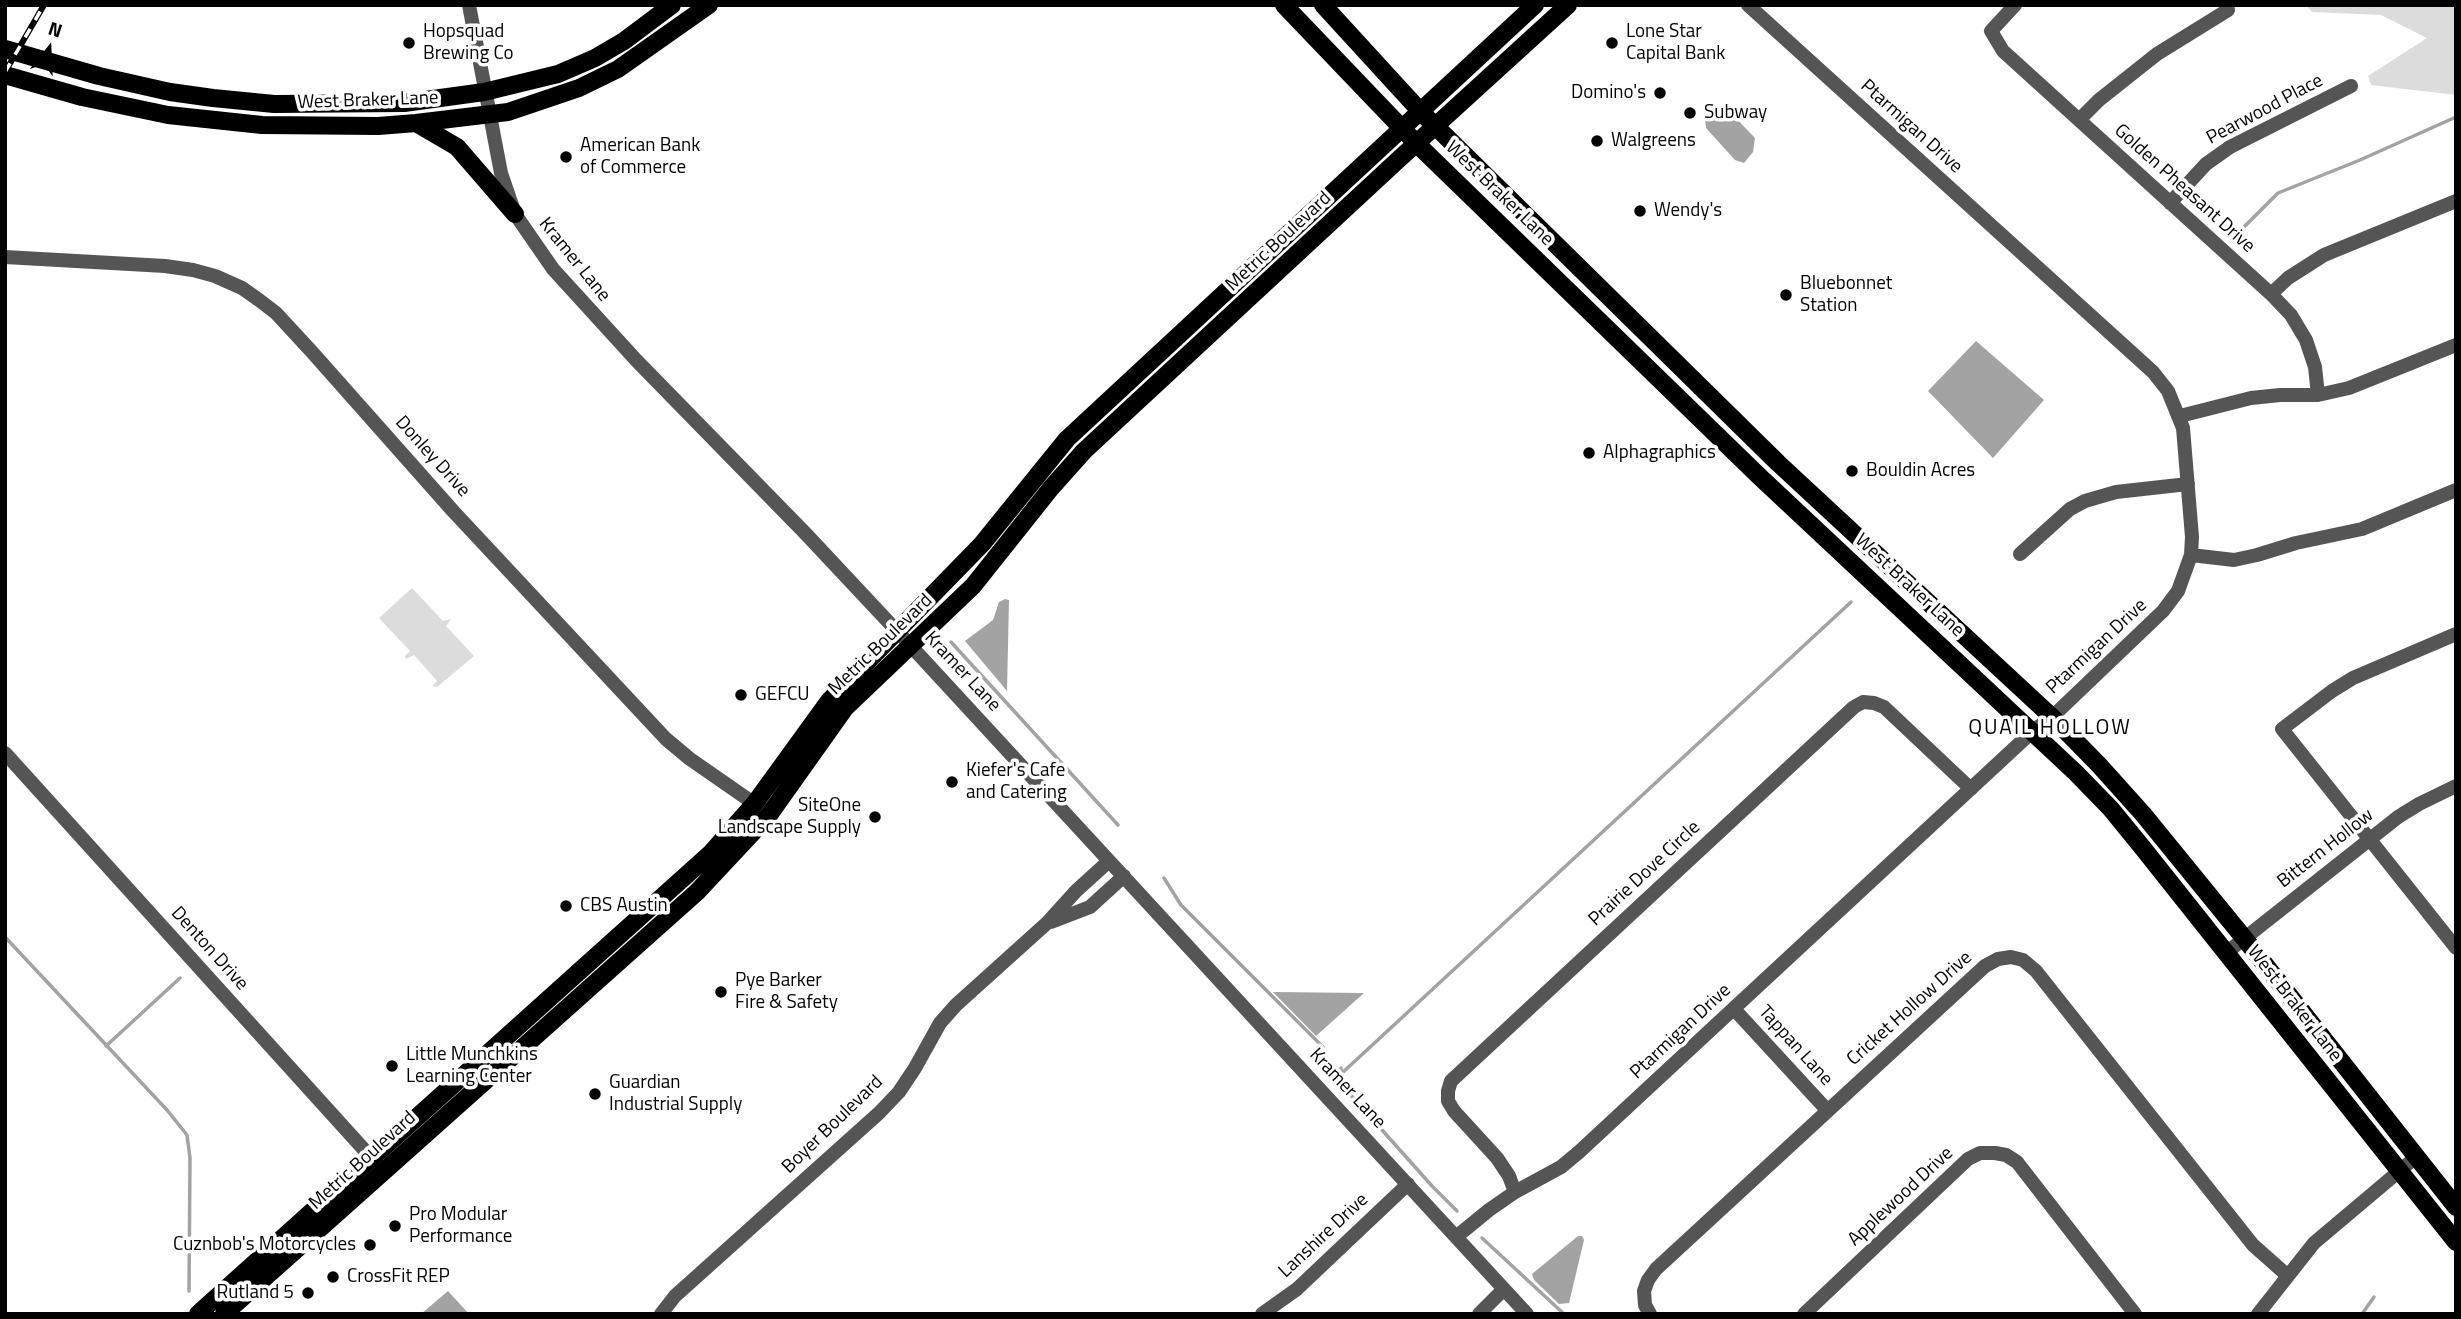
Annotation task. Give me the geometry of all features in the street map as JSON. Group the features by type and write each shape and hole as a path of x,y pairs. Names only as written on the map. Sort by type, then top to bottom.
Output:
{"main road":[{"name":"West Braker Lane","path":"5,49 99,76 170,92 274,104 404,103 484,92 558,74 594,58 648,24 672,5"},
{"name":"West Braker Lane","path":"5,75 82,97 168,115 262,125 378,126 416,123 508,112 558,96 603,77 648,50 709,5"},
{"name":"West Braker Lane","path":"1284,5 1417,144 1584,307 1760,477 2034,730 2110,808 2456,1242"},
{"name":"West Braker Lane","path":"1323,5 1421,112 1778,463 2052,716 2143,814 2456,1207"},
{"name":"Metric Boulevard","path":"762,809 829,701 982,544 1067,439 1535,5"},
{"name":"Metric Boulevard","path":"198,1314 698,892 845,708 973,586 1084,451 1568,5"},
{"path":"168,115 170,92"},
{"path":"416,123 457,147 515,214"},
{"path":"1584,307 1604,292"},
{"path":"1149,365 1161,379"},
{"path":"1760,477 1778,463"},
{"name":"Metric Boulevard","path":"224,1314 378,1164"}],"street":[{"name":"Kramer Lane","path":"469,5 501,173 515,214 553,270 897,631 1527,1314"},
{"name":"Ptarmigan Drive","path":"1456,1237 1516,1192 1560,1167 1579,1152 2052,716 2164,611 2178,591 2191,555 2189,484 2180,416 2168,391 2153,372 1748,5"},
{"name":"Golden Pheasant Drive","path":"2015,5 1992,32 2003,51 2291,315 2306,340 2315,366 2318,395"},
{"path":"2079,120 2099,100 2157,54 2228,10"},
{"name":"Pearwood Place","path":"2170,203 2206,164 2230,147 2351,86"},
{"path":"2271,294 2288,278 2316,259 2456,201"},
{"name":"Donley Drive","path":"5,257 166,266 193,270 242,288 259,300 276,313 453,511 666,739 762,809"},
{"path":"2180,416 2251,398 2318,395 2349,388 2456,345"},
{"path":"2020,554 2070,509 2085,501 2116,492 2189,484"},
{"path":"2191,555 2234,560 2257,555 2296,543 2362,529 2456,490"},
{"path":"2456,634 2353,678 2283,729 2456,948"},
{"name":"Prairie Dove Circle","path":"1516,1192 1497,1158 1448,1101 1451,1081 1854,707 1863,702 1884,707 1971,789"},
{"name":"Denton Drive","path":"5,753 378,1164"},
{"name":"Bittern Hollow","path":"2226,953 2369,839 2419,804 2456,786"},
{"name":"Boyer Boulevard","path":"661,1314 685,1288 879,1113 899,1092 940,1023 956,1004 1047,923 1109,860"},
{"name":"Boyer Boulevard","path":"1047,923 1090,907 1124,877"},
{"name":"Cricket Hollow Drive","path":"1650,1314 1645,1305 1644,1292 1656,1269 1985,966 1998,958 2011,957 2023,960 2036,971 2253,1245 2288,1276"},
{"name":"Tappan Lane","path":"1734,1009 1827,1110"},
{"name":"Applewood Drive","path":"1804,1314 1968,1159 1980,1153 2006,1155 2017,1163 2136,1314"},
{"path":"2258,1314 2314,1243 2416,1157"},
{"name":"Lanshire Drive","path":"1262,1314 1297,1289 1408,1184"},
{"path":"1479,1314 1504,1289"}],"shaded area":[{"path":"2306,5 2456,5 2456,95 2371,85 2368,76 2427,38 2381,15 2312,12"},
{"path":"1717,108 1728,110 1755,138 1753,152 1744,163 1735,160 1706,128 1705,119"},
{"path":"1976,341 2044,400 1993,458 1928,391"},
{"path":"412,588 443,621 451,619 446,626 474,656 437,687 432,686 437,681 414,655 406,659 405,656 410,651 379,618"},
{"path":"1009,600 1007,691 965,641 993,620 999,602"},
{"path":"1273,992 1364,993 1316,1036"},
{"path":"1578,1236 1582,1236 1584,1240 1569,1303 1559,1304 1534,1280 1532,1274"},
{"path":"448,1291 469,1314 421,1314"}],"waterway":[{"path":"2232,239 2278,193 2456,117"},
{"path":"1341,1074 1851,602"},
{"path":"951,642 1118,825"},
{"path":"1164,878 1181,905 1323,1047"},
{"path":"5,937 167,1110 187,1135 190,1158 189,1291"},
{"path":"106,1046 180,978"},
{"path":"1341,1068 1341,1084 1457,1211"},
{"path":"1482,1238 1564,1314"},
{"path":"2362,1314 2374,1297"}],"railway":[{"path":"5,72 44,5"}],"place":[{"name":"Hopsquad Brewing Co","path":"409,43"},
{"name":"Lone Star Capital Bank","path":"1612,43"},
{"name":"Domino's","path":"1660,93"},
{"name":"Subway","path":"1690,113"},
{"name":"Walgreens","path":"1597,141"},
{"name":"American Bank of Commerce","path":"566,157"},
{"name":"Wendy's","path":"1640,211"},
{"name":"Bluebonnet Station","path":"1786,295"},
{"name":"Alphagraphics","path":"1589,453"},
{"name":"Bouldin Acres","path":"1852,471"},
{"name":"GEFCU","path":"741,695"},
{"name":"Kiefer's Cafe and Catering","path":"952,782"},
{"name":"SiteOne Landscape Supply","path":"875,817"},
{"name":"CBS Austin","path":"566,906"},
{"name":"Pye Barker Fire & Safety","path":"721,992"},
{"name":"Little Munchkins Learning Center","path":"392,1066"},
{"name":"Guardian Industrial Supply","path":"595,1094"},
{"name":"Pro Modular Performance","path":"395,1226"},
{"name":"Cuznbob's Motorcycles","path":"370,1245"},
{"name":"CrossFit REP","path":"333,1277"},
{"name":"Rutland 5","path":"308,1293"}],"district":[{"name":"QUAIL HOLLOW","path":"2050,729"}]}
